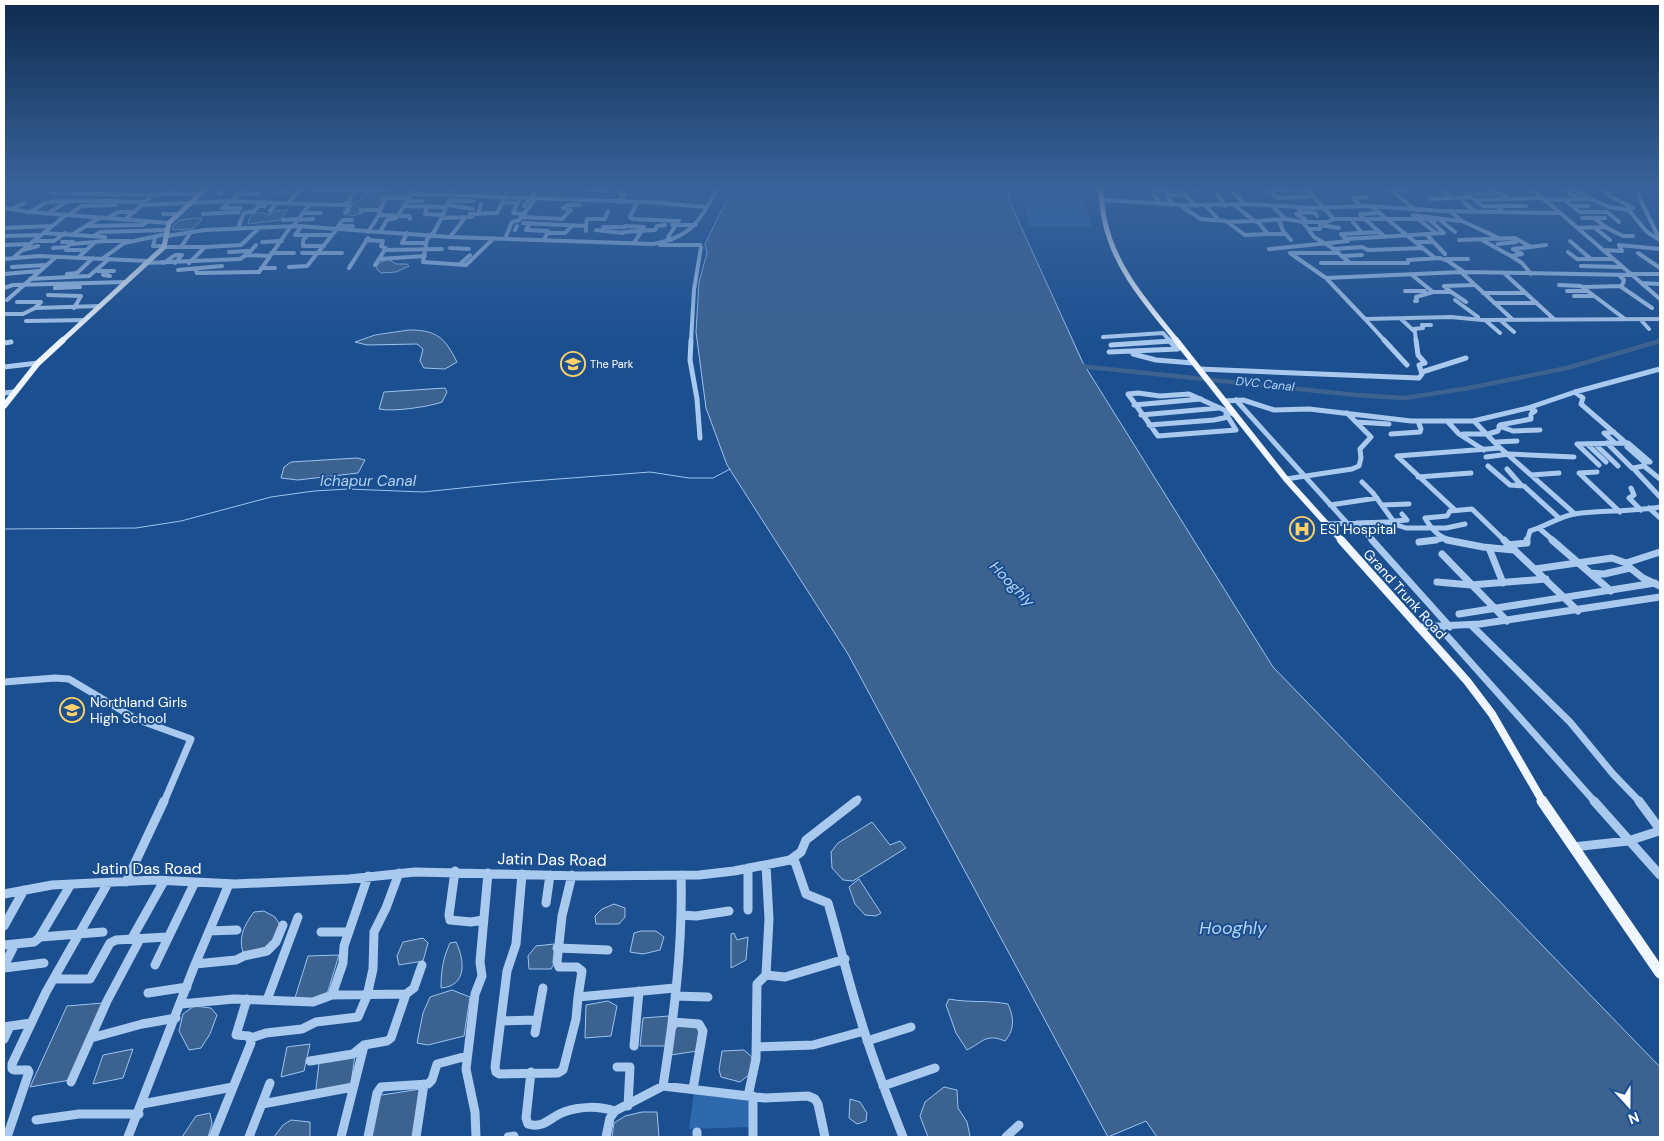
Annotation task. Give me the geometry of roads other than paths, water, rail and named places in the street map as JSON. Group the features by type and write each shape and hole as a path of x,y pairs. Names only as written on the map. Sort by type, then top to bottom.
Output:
{"main road":[{"path":"4,406 38,363 164,247 165,240"},
{"name":"Grand Trunk Road","path":"1112,240 1120,262 1132,283 1180,349 1199,370 1229,415 1466,681 1492,714 1540,798 1660,973"}],"street":[{"path":"12,258 34,240"},
{"path":"4,245 55,240"},
{"path":"53,248 66,248 76,240"},
{"path":"62,242 104,240"},
{"path":"111,240 133,240"},
{"path":"154,240 153,246 205,248 241,245 246,240"},
{"path":"181,247 186,240"},
{"path":"262,242 274,240"},
{"path":"198,267 197,273 259,272 282,240"},
{"path":"304,240 303,246 324,246"},
{"path":"288,267 307,266 328,240"},
{"path":"349,268 366,240"},
{"path":"370,240 383,241 381,246 386,248 376,265"},
{"path":"403,240 401,243 442,246"},
{"path":"414,244 416,240"},
{"path":"429,240 423,262 460,264 467,264 492,240"},
{"path":"459,240 452,248 469,249"},
{"path":"554,240 700,245 694,290 690,360 697,399 700,438"},
{"path":"654,244 670,240"},
{"path":"1320,240 1343,256 1366,277"},
{"path":"1269,249 1348,242 1347,240"},
{"path":"1380,240 1390,250"},
{"path":"1482,240 1522,262 1531,274"},
{"path":"1486,240 1507,243 1516,242"},
{"path":"1519,240 1532,247"},
{"path":"1591,240 1660,299"},
{"path":"102,259 129,241"},
{"path":"1570,241 1591,259"},
{"path":"78,258 95,242"},
{"path":"1415,242 1434,242 1474,285 1512,319"},
{"path":"1415,242 1435,258"},
{"path":"31,243 50,243"},
{"path":"1464,244 1487,243"},
{"path":"4,251 12,244"},
{"path":"228,272 241,259 247,256 256,245"},
{"path":"384,250 426,245"},
{"path":"1511,256 1522,254 1513,249 1546,245"},
{"path":"1603,250 1622,251 1619,245 1660,249"},
{"path":"22,250 38,246"},
{"path":"1334,249 1362,247 1367,250 1422,248"},
{"path":"205,248 176,271 241,259 294,253"},
{"path":"1285,248 1301,264 1309,266 1326,278 1407,365"},
{"path":"66,250 86,250"},
{"path":"1377,250 1388,264"},
{"path":"229,252 248,251 247,256"},
{"path":"1313,252 1327,263"},
{"path":"1568,252 1576,259 1613,259"},
{"path":"302,253 342,253"},
{"path":"1291,253 1339,253"},
{"path":"1638,253 1659,267"},
{"path":"156,269 175,255 182,255 175,263"},
{"path":"460,264 470,255"},
{"path":"1343,256 1362,255"},
{"path":"4,274 24,256"},
{"path":"4,259 24,256 93,258 186,263 198,267 222,266"},
{"path":"247,256 269,256"},
{"path":"379,259 425,256"},
{"path":"6,300 56,257"},
{"path":"1321,263 1388,264 1409,263 1408,260 1446,257 1468,259"},
{"path":"34,275 72,274 93,258"},
{"path":"30,279 86,277 99,269 109,259"},
{"path":"1370,264 1381,276"},
{"path":"12,267 46,265"},
{"path":"1581,266 1622,267"},
{"path":"82,268 111,272"},
{"path":"261,268 275,268"},
{"path":"4,274 39,271"},
{"path":"1326,278 1461,272 1660,274"},
{"path":"1504,273 1556,320"},
{"path":"1412,275 1433,292"},
{"path":"1619,275 1624,280 1620,286"},
{"path":"4,291 10,285 126,282"},
{"path":"72,294 85,283"},
{"path":"1641,283 1660,284"},
{"path":"60,284 55,288 80,287"},
{"path":"1466,302 1460,296 1453,296 1444,286 1474,285"},
{"path":"1559,285 1582,287 1620,286 1652,308"},
{"path":"1582,287 1625,319"},
{"path":"1405,292 1425,291"},
{"path":"1567,291 1587,291"},
{"path":"1415,301 1417,301 1416,297 1433,292 1450,292"},
{"path":"1483,293 1526,293"},
{"path":"48,295 72,294 82,296 74,308"},
{"path":"1574,296 1594,296"},
{"path":"6,300 41,302 35,308"},
{"path":"1455,300 1478,318"},
{"path":"5,314 17,302"},
{"path":"1494,303 1536,303"},
{"path":"5,314 23,314 35,308 100,306"},
{"path":"1365,319 1660,319"},
{"path":"1401,319 1417,336 1418,355 1425,363 1418,365 1422,372"},
{"path":"1640,319 1649,329"},
{"path":"26,320 85,320"},
{"path":"1485,320 1500,333"},
{"path":"1500,320 1514,332"},
{"path":"1412,329 1423,328 1422,325 1431,325"},
{"path":"1103,337 1161,332 1180,349"},
{"path":"1111,345 1171,341"},
{"path":"4,343 11,342"},
{"path":"1109,352 1180,349"},
{"path":"1129,352 1156,360 1193,363"},
{"path":"1199,370 1308,372 1416,378 1421,376 1422,372 1466,358"},
{"path":"4,367 38,363"},
{"path":"1141,415 1236,400 1274,410 1309,409 1381,419 1448,422 1474,421 1530,408 1575,392 1660,369"},
{"path":"4,393 14,392"},
{"path":"1575,392 1583,398 1581,403 1614,432 1660,479"},
{"path":"1149,426 1214,420 1229,415 1236,430 1156,435 1149,426 1134,405 1128,393 1145,393 1154,396 1187,394 1221,403"},
{"path":"1134,405 1203,399"},
{"path":"1236,400 1347,523"},
{"path":"1499,426 1531,419 1530,415 1535,411 1530,408"},
{"path":"1286,480 1336,470 1352,469 1359,466 1361,458 1360,449 1370,437 1347,413"},
{"path":"1392,434 1420,432 1421,429 1418,421"},
{"path":"1474,421 1500,448 1575,514"},
{"path":"1356,422 1389,424"},
{"path":"1448,422 1460,434 1463,434 1484,450"},
{"path":"1499,426 1506,430 1523,432 1540,430"},
{"path":"1463,434 1488,434 1498,431 1499,426"},
{"path":"1614,432 1604,433 1616,443"},
{"path":"1496,442 1517,441"},
{"path":"1607,443 1660,497"},
{"path":"1599,465 1577,444 1616,443 1627,445"},
{"path":"1587,444 1606,462"},
{"path":"1594,444 1618,466"},
{"path":"1455,510 1397,456 1500,448"},
{"path":"1486,457 1509,454 1574,456"},
{"path":"1632,468 1644,464"},
{"path":"1488,466 1500,474 1510,485 1521,485"},
{"path":"1507,469 1521,485 1559,518"},
{"path":"1596,472 1579,473 1620,512"},
{"path":"1418,477 1471,473"},
{"path":"1531,475 1559,473"},
{"path":"1362,482 1377,498 1394,522 1403,527 1446,528 1465,524"},
{"path":"1631,488 1634,495 1629,498 1641,510"},
{"path":"1330,505 1377,498"},
{"path":"1382,505 1409,504"},
{"path":"1507,545 1527,543 1528,533 1547,526 1559,518 1575,514 1620,512 1660,507"},
{"path":"1649,508 1660,518"},
{"path":"1443,539 1431,528 1425,518 1447,516 1448,512 1455,510 1472,509 1507,545 1578,611"},
{"path":"1325,524 1357,524 1407,520 1402,514"},
{"path":"1357,524 1450,627"},
{"path":"1540,529 1611,591"},
{"path":"1419,542 1443,539 1489,548 1513,550"},
{"path":"1489,548 1503,583"},
{"path":"1624,562 1660,552"},
{"path":"1442,554 1507,621"},
{"path":"1535,569 1612,558 1624,562 1630,568 1658,585"},
{"path":"1590,573 1604,574 1630,568"},
{"path":"1437,582 1471,585 1546,580"},
{"path":"1459,614 1658,585"},
{"path":"1418,627 1450,627 1507,621 1660,597"},
{"path":"1471,625 1564,715 1613,774 1641,803 1659,828 1659,832 1629,840 1572,847"},
{"path":"1439,627 1660,875"},
{"path":"4,682 54,678 69,679 136,720 191,739 150,835 126,882"},
{"path":"858,799 806,840 801,852 790,860 795,862 806,894 828,903 865,1036 902,1137"},
{"name":"Jatin Das Road","path":"4,894 71,884 164,881 229,884 350,879 399,873 455,871 572,876 699,875 790,860"},
{"path":"752,1137 750,1096 757,1047 757,984 766,975 769,919 766,865"},
{"path":"748,868 748,910"},
{"path":"455,871 449,915 450,920 471,922 483,920"},
{"path":"247,999 237,1036 251,1038 266,1033 302,1029 316,1022 354,1019 360,1014 367,996 373,969 374,932 386,908 399,873"},
{"path":"476,1137 477,1126 466,1074 475,994 482,976 480,962 488,873"},
{"path":"522,874 516,944 507,971 495,1067 496,1072 499,1074 558,1073 564,1070 576,1019 582,971 577,967 559,967 557,948 572,876"},
{"path":"546,903 550,875"},
{"path":"663,1086 673,1022 682,915 681,875"},
{"path":"332,995 343,963 344,946 348,932 368,876"},
{"path":"71,1082 164,881"},
{"path":"155,965 195,882"},
{"path":"6,1137 29,1072 28,1070 14,1070 12,1069 12,1064 54,979 108,883"},
{"path":"4,945 34,942 40,936 71,884"},
{"path":"128,1137 141,1109 195,964 229,884"},
{"path":"4,926 24,890"},
{"path":"682,915 696,916 729,911"},
{"path":"267,1000 298,917"},
{"path":"195,964 236,960 244,956 267,951 276,942 283,925"},
{"path":"209,931 237,930"},
{"path":"40,936 80,935 103,932"},
{"path":"321,932 348,932"},
{"path":"54,979 90,979 110,943 116,940 168,937"},
{"path":"4,967 15,944"},
{"path":"557,948 608,950"},
{"path":"766,975 785,977 845,959"},
{"path":"4,967 44,963"},
{"path":"310,1061 353,1054 364,1045 387,1041 390,1038 406,994 414,988 422,965"},
{"path":"148,993 187,987"},
{"path":"535,1033 543,988"},
{"path":"578,996 638,991 675,992 708,997"},
{"path":"634,1046 638,991"},
{"path":"181,1004 247,999 312,1002 332,995 406,994"},
{"path":"91,1038 142,1024 176,1018"},
{"path":"501,1021 537,1020"},
{"path":"673,1022 699,1024 702,1026 703,1031 693,1090"},
{"path":"4,1039 7,1026 31,1023"},
{"path":"757,1047 813,1045 911,1027"},
{"path":"212,1137 251,1038"},
{"path":"341,1137 364,1045"},
{"path":"368,1137 378,1090 384,1086 428,1084 432,1080 437,1064 468,1056"},
{"path":"616,1066 630,1067 628,1106"},
{"path":"883,1086 935,1068"},
{"path":"531,1072 526,1118 528,1124 532,1126 547,1124 559,1114 571,1110 601,1107 616,1112"},
{"path":"249,1137 270,1083"},
{"path":"416,1137 424,1084"},
{"path":"606,1137 610,1118 616,1112 663,1086 750,1096 808,1096 815,1099 825,1137"},
{"path":"36,1120 141,1109 233,1087"},
{"path":"262,1104 353,1087"},
{"path":"1006,1137 1019,1125"}],"water":[{"name":"Hooghly","path":"707,240 1027,240 1083,363 1273,667 1660,1067 1660,1137 1157,1137 1146,1121 1108,1137 848,654 727,465 706,408 696,332 699,282 707,253 705,244"},
{"path":"388,259 396,264 407,264 409,266 396,272 381,273 376,268 379,263"},
{"path":"419,330 439,337 444,341 457,362 445,369 424,368 420,361 423,349 417,344 367,345 355,342 375,335"},
{"path":"445,388 447,392 442,402 428,406 393,410 379,409 384,392"},
{"path":"357,458 365,460 358,473 298,480 281,478 284,467 291,462"},
{"path":"872,822 890,845 900,841 906,848 853,881 843,880 832,868 831,852 838,843"},
{"path":"859,879 881,913 876,916 865,915 855,904 849,887"},
{"path":"614,904 625,908 625,917 619,924 596,924 595,916 602,909"},
{"path":"264,911 275,917 280,925 268,950 243,952 241,941 245,926 254,912"},
{"path":"656,931 664,937 660,950 643,954 630,952 634,933"},
{"path":"734,933 737,940 748,937 746,960 731,968 731,934"},
{"path":"423,938 428,943 423,961 399,965 397,956 403,942"},
{"path":"456,942 462,964 460,978 456,983 441,988 442,970 446,954 450,943"},
{"path":"554,944 555,962 551,969 529,969 528,956 536,946"},
{"path":"339,955 327,994 317,1000 294,1001 308,956"},
{"path":"452,990 470,997 464,1036 428,1045 417,1043 423,1013 430,997"},
{"path":"949,999 1008,1004 1012,1023 1011,1032 1005,1041 989,1038 967,1050 956,1033 946,1005"},
{"path":"608,1001 617,1006 611,1036 585,1038 586,1005"},
{"path":"103,1003 70,1080 30,1087 67,1006"},
{"path":"194,1006 211,1008 217,1015 210,1034 201,1048 189,1050 179,1031 183,1014"},
{"path":"669,1016 667,1046 640,1046 643,1018"},
{"path":"678,1026 699,1027 697,1051 671,1055 674,1031"},
{"path":"310,1044 304,1071 281,1077 287,1047"},
{"path":"133,1049 123,1078 93,1084 103,1055"},
{"path":"744,1050 752,1057 750,1074 740,1082 721,1077 719,1070 722,1051"},
{"path":"355,1055 350,1091 315,1097 319,1063"},
{"path":"944,1087 957,1090 958,1108 967,1122 970,1136 928,1137 920,1116 925,1102"},
{"path":"421,1089 413,1137 367,1137 375,1096"},
{"path":"850,1099 860,1102 867,1113 866,1121 857,1124 849,1118"},
{"path":"642,1112 657,1112 659,1137 612,1137 614,1123 625,1116"},
{"path":"210,1113 212,1124 208,1137 182,1137 196,1116"},
{"path":"291,1120 310,1122 310,1137 274,1137 283,1125"}],"waterway":[{"name":"DVC Canal","path":"1079,366 1356,395 1405,398 1469,388 1567,368 1660,341"},
{"name":"Ichapur Canal","path":"4,529 136,528 181,521 271,497 314,491 348,489 423,492 519,482 650,472 689,478 713,478 730,469"}],"place":[{"name":"The Park","path":"573,364"},
{"name":"ESI Hospital","path":"1302,529"},
{"name":"Northland Girls High School","path":"72,710"}]}
